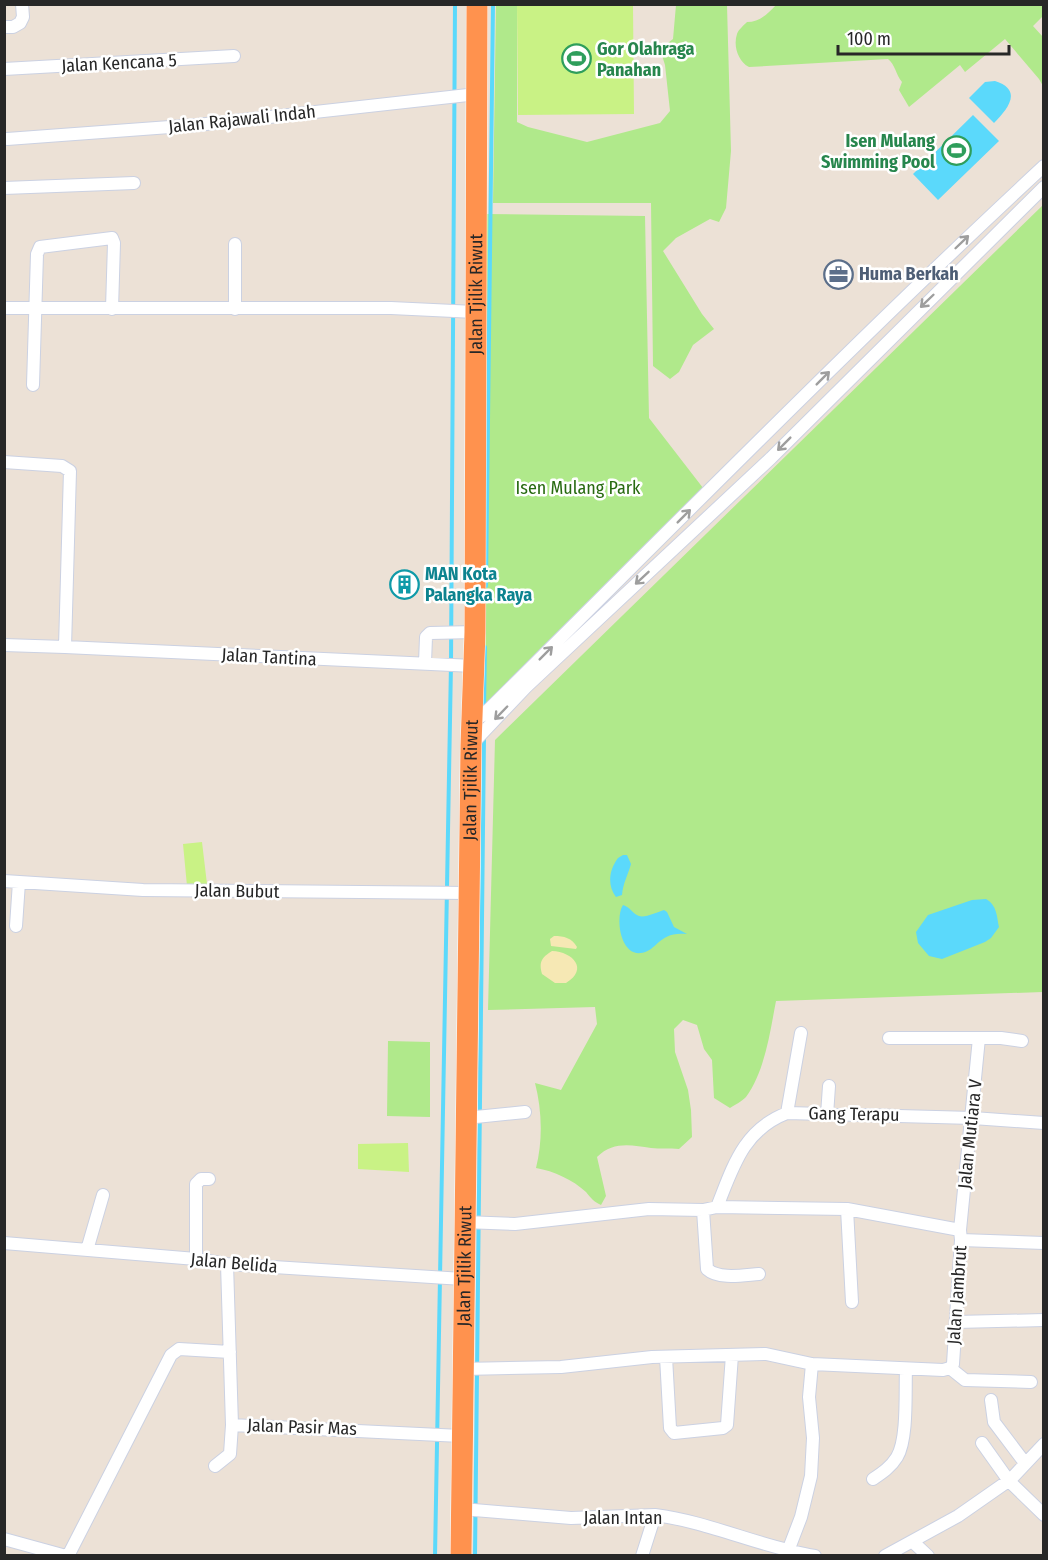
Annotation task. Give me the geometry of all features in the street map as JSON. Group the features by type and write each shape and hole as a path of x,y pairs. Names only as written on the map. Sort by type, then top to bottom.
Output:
{"highway":[{"name":"Jalan Tjilik Riwut","path":"461,1556 471,745 475,632 477,4"}],"street":[{"path":"4,27 13,27 20,23 23,17 22,4"},
{"name":"Jalan Kencana 5","path":"4,69 234,56"},
{"name":"Jalan Rajawali Indah","path":"7,139 197,124 477,94"},
{"path":"472,718 482,716 880,321 1044,166"},
{"path":"4,188 134,183"},
{"path":"471,745 534,679 771,458 1044,187"},
{"path":"33,385 37,254 40,247 112,238 114,243 112,309"},
{"path":"235,309 236,244"},
{"path":"4,308 391,308 475,312"},
{"path":"4,462 64,466 70,471 65,647"},
{"path":"425,663 426,637 430,633 475,632"},
{"name":"Jalan Tantina","path":"4,645 474,666"},
{"name":"Jalan Bubut","path":"4,881 142,890 469,894"},
{"path":"16,926 19,882"},
{"path":"788,1113 801,1033"},
{"path":"889,1038 1001,1038 1022,1041"},
{"name":"Jalan Mutiara V","path":"961,1235 979,1038"},
{"path":"827,1115 829,1086"},
{"path":"466,1118 525,1112"},
{"name":"Gang Terapu","path":"717,1207 745,1145 756,1131 774,1118 788,1113 890,1114 1044,1123"},
{"path":"196,1259 196,1184 201,1179 209,1179"},
{"path":"87,1250 103,1195"},
{"name":"Jalan Jambrut","path":"462,1369 561,1367 666,1357 766,1354 812,1364 930,1371 950,1368 956,1322 961,1235 848,1209 717,1207 703,1210 649,1209 515,1224 464,1222"},
{"path":"848,1209 852,1302"},
{"path":"703,1210 707,1269 711,1273 724,1275 759,1274"},
{"path":"961,1235 1044,1243"},
{"name":"Jalan Belida","path":"4,1243 196,1259 227,1264 463,1279"},
{"name":"Jalan Pasir Mas","path":"227,1264 232,1425 461,1436"},
{"path":"956,1322 1044,1320"},
{"path":"4,1539 67,1556 171,1354 182,1349 230,1352"},
{"path":"666,1357 670,1428 674,1433 723,1428 727,1425 732,1355"},
{"path":"788,1551 801,1517 811,1476 813,1438 809,1397 812,1364"},
{"path":"950,1368 965,1380 1031,1382"},
{"path":"873,1479 892,1464 901,1447 906,1369"},
{"path":"990,1400 994,1422 1025,1463"},
{"path":"215,1466 230,1454 232,1425"},
{"path":"982,1443 1009,1481 1044,1515"},
{"path":"885,1556 958,1516 1009,1481 1044,1444"},
{"name":"Jalan Intan","path":"462,1509 571,1518 655,1515 706,1526 770,1551 788,1551 815,1556"},
{"path":"642,1556 655,1515"},
{"path":"913,1542 928,1556"}],"green space":[{"path":"496,5 517,5 517,122 587,142 660,123 670,111 665,65 660,49 673,39 676,5 727,5 731,151 726,208 719,222 710,219 676,238 663,251 702,314 714,329 693,345 679,372 670,379 653,366 651,203 493,203"},
{"name":"Gor Olahraga Panahan","path":"517,5 633,5 634,114 518,115"},
{"path":"776,5 1043,5 1043,16 1033,26 1043,37 1043,86 1005,39 965,72 960,65 909,107 899,90 902,82 888,59 749,67 737,53 738,32 747,22 763,17"},
{"path":"1043,205 1043,992 776,1001 766,1051 758,1075 746,1097 730,1108 714,1098 712,1060 704,1049 697,1025 683,1020 674,1029 675,1052 688,1090 692,1137 679,1149 622,1145 603,1152 597,1157 606,1196 601,1205 569,1180 550,1171 536,1168 541,1125 535,1083 561,1090 597,1024 595,1007 488,1010 495,740"},
{"name":"Isen Mulang Park","path":"484,214 645,216 649,418 710,497 475,734"},
{"path":"202,842 207,884 187,886 183,844"},
{"path":"388,1041 430,1042 430,1117 387,1116"},
{"path":"408,1143 409,1172 358,1169 358,1144"}],"sand":[{"path":"554,936 570,940 577,947 576,949 551,946 550,939"},
{"path":"552,951 566,954 576,962 576,972 573,978 566,983 555,983 542,974 542,961"}],"water":[{"path":"995,81 1004,85 1011,95 1008,106 994,123 969,98 985,82"},
{"path":"973,115 999,141 938,200 913,174"},
{"path":"627,855 631,864 622,895 616,897 610,883 611,872 618,858"},
{"path":"986,899 994,908 999,927 985,942 942,959 929,956 918,943 916,932 928,915 972,900"},
{"path":"623,905 642,916 664,910 674,927 687,934 670,935 647,951 634,952 628,948 621,935 619,918"}],"waterway":[{"path":"435,1556 451,664 455,4"},
{"path":"486,586 493,4"},
{"path":"484,709 485,647"},
{"path":"475,1556 484,737"}],"place":[{"name":"Gor Olahraga Panahan","path":"576,59"},
{"name":"Isen Mulang Swimming Pool","path":"956,151"},
{"name":"Huma Berkah","path":"838,274"},
{"name":"MAN Kota Palangka Raya","path":"404,584"}]}
